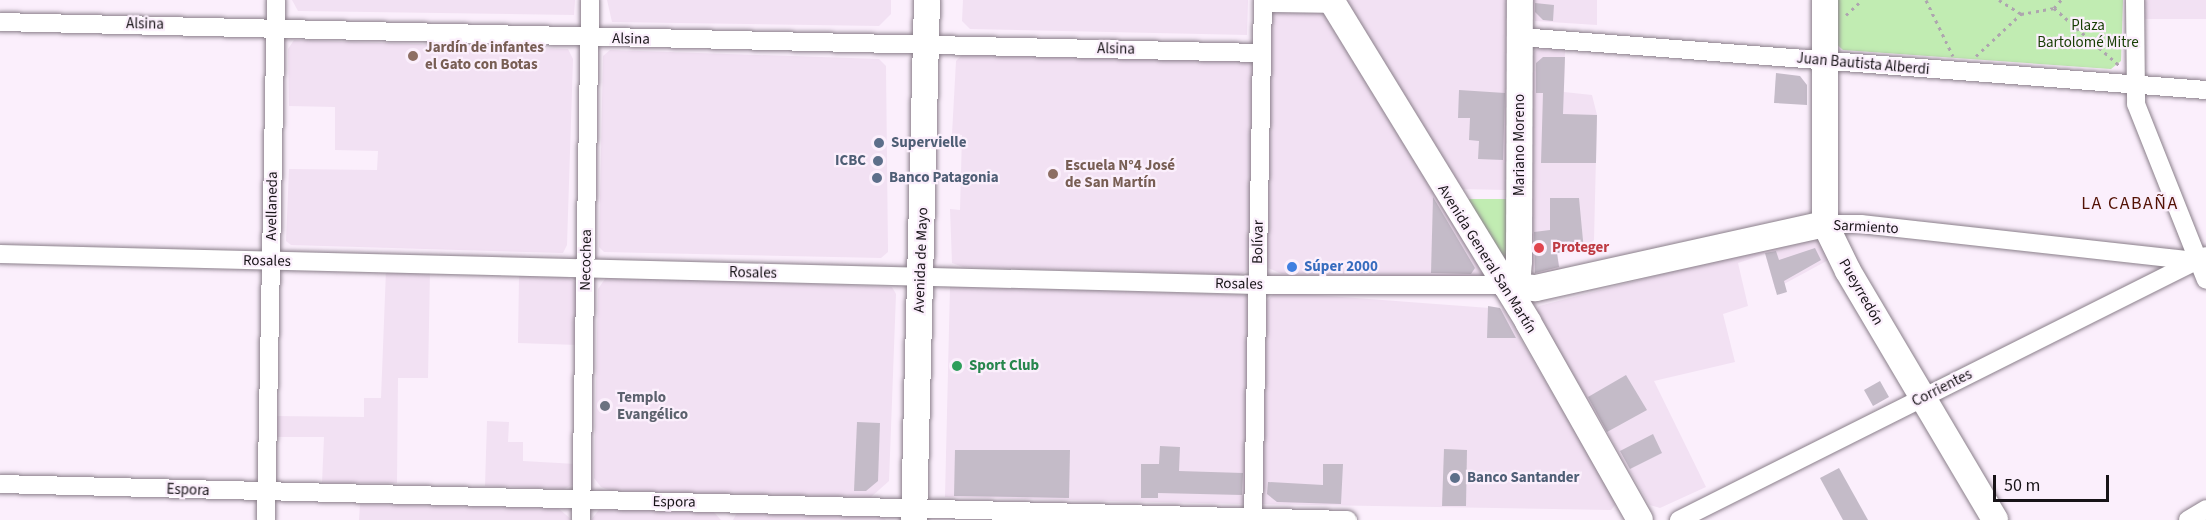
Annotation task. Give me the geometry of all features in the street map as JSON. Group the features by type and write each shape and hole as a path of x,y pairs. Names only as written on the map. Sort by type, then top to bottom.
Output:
{"street":[{"name":"Avellaneda","path":"266,520 276,0"},
{"name":"Necochea","path":"581,520 590,0"},
{"name":"Avenida de Mayo","path":"914,514 927,0"},
{"name":"Mariano Moreno","path":"1506,285 1518,273 1519,261 1520,0"},
{"name":"Pueyrredón","path":"1825,0 1825,224 1848,271 1995,520"},
{"path":"2135,0 2133,76 2136,104 2201,259 2206,280"},
{"path":"1263,1 1332,2"},
{"name":"Bolívar","path":"1253,519 1263,1"},
{"name":"Avenida General San Martín","path":"1332,2 1506,285 1640,520"},
{"name":"Alsina","path":"0,21 275,27 589,38 1261,53"},
{"name":"Juan Bautista Alberdi","path":"1520,37 1960,71 2133,76 2206,90"},
{"name":"Sarmiento","path":"1506,285 1536,288 1825,224 1862,224 2201,259"},
{"name":"Rosales","path":"0,254 1257,285 1506,285"},
{"name":"Corrientes","path":"1679,520 2201,259"},
{"name":"Espora","path":"0,484 582,500 727,512 1348,520"},
{"path":"2188,520 2206,509"}],"path":[{"path":"1926,0 1960,71 2021,14 2054,8 2061,0"},
{"path":"1999,0 2021,14"},
{"path":"2054,8 2133,76"}],"shaded area":[{"path":"292,0 575,0 574,15 298,11"},
{"path":"607,0 891,0 891,14 879,26 612,22"},
{"path":"963,0 1248,0 1247,35 970,29 962,21"},
{"path":"1344,0 1508,0 1507,190 1458,189"},
{"path":"1532,0 1597,0 1597,25 1535,21"},
{"path":"2145,0 2206,0 2206,19 2145,19"},
{"path":"1271,8 1333,9 1487,273 1484,278 1282,274 1266,267"},
{"path":"294,40 568,49 573,59 567,245 563,253 291,245 286,241 289,169 377,170 378,151 335,150 335,107 289,106 288,49"},
{"path":"1539,47 1565,50 1564,92 1592,95 1597,115 1594,240 1584,251 1557,253 1561,274 1542,277 1527,265 1529,57"},
{"path":"610,50 879,59 886,66 888,252 881,258 604,252 599,247 603,56"},
{"path":"964,53 1249,60 1254,65 1251,269 1239,275 963,267 952,263 950,209 960,210 962,135 952,134 956,61"},
{"path":"1809,236 1823,243 1832,258 1775,289 1765,254 1738,263 1748,306 1723,314 1735,362 1654,381 1706,487 1660,508 1650,505 1536,311 1539,306"},
{"path":"386,270 430,271 428,378 398,378 397,483 322,483 324,437 274,437 275,416 364,417 364,398 381,398"},
{"path":"519,275 565,276 577,283 578,345 518,343"},
{"path":"607,276 892,287 896,294 889,481 871,497 611,491 601,487 594,478 598,289"},
{"path":"950,286 1246,295 1251,301 1248,496 1243,504 945,497"},
{"path":"1275,292 1503,309 1617,503 1611,510 1262,504 1266,302"},
{"path":"487,421 509,422 508,442 523,442 523,461 576,464 576,483 564,489 485,486"},
{"path":"360,504 558,508 572,520 359,520"},
{"path":"601,507 712,510 721,520 591,520"},
{"path":"738,511 881,516 886,520 733,520"}],"green space":[{"name":"Plaza Bartolomé Mitre","path":"1834,0 2123,0 2121,61 2111,69 1843,50 1834,42"},
{"path":"1457,199 1509,199 1511,254 1505,266"}],"building":[{"path":"1535,3 1554,5 1553,21 1543,20 1535,12"},
{"path":"1543,57 1565,57 1563,114 1597,115 1596,163 1541,163 1543,93 1536,93 1536,63"},
{"path":"1776,73 1800,76 1807,85 1807,105 1774,103"},
{"path":"1459,90 1505,93 1503,160 1478,159 1479,141 1469,140 1470,118 1458,118"},
{"path":"1433,197 1475,268 1471,274 1431,273"},
{"path":"1550,198 1579,198 1584,251 1557,253 1559,267 1535,273 1534,232 1550,230"},
{"path":"1815,248 1821,260 1784,281 1787,292 1777,295 1765,253 1776,251 1779,260"},
{"path":"1488,306 1500,308 1516,338 1487,338"},
{"path":"1626,375 1647,410 1607,432 1588,397"},
{"path":"1880,381 1889,397 1873,406 1864,390"},
{"path":"857,422 880,423 878,481 866,491 854,491"},
{"path":"1653,434 1662,453 1630,469 1620,451"},
{"path":"1160,446 1180,447 1179,471 1243,473 1242,495 1158,493 1158,498 1141,498 1141,464 1159,464"},
{"name":"Banco Santander","path":"1444,449 1467,450 1466,506 1442,506"},
{"path":"955,450 1070,450 1069,498 954,496"},
{"path":"1323,464 1343,464 1341,504 1277,502 1267,494 1268,482 1323,485"},
{"path":"1839,468 1868,520 1843,520 1820,478"}],"place":[{"name":"Jardín de infantes el Gato con Botas","path":"413,56"},
{"name":"Supervielle","path":"879,143"},
{"name":"ICBC","path":"878,161"},
{"name":"Escuela N°4 José de San Martín","path":"1053,174"},
{"name":"Banco Patagonia","path":"877,178"},
{"name":"Proteger","path":"1539,248"},
{"name":"Súper 2000","path":"1292,267"},
{"name":"Sport Club","path":"957,366"},
{"name":"Templo Evangélico","path":"605,406"},
{"name":"Banco Santander","path":"1455,478"}],"district":[{"name":"LA CABAÑA","path":"2130,204"}]}
